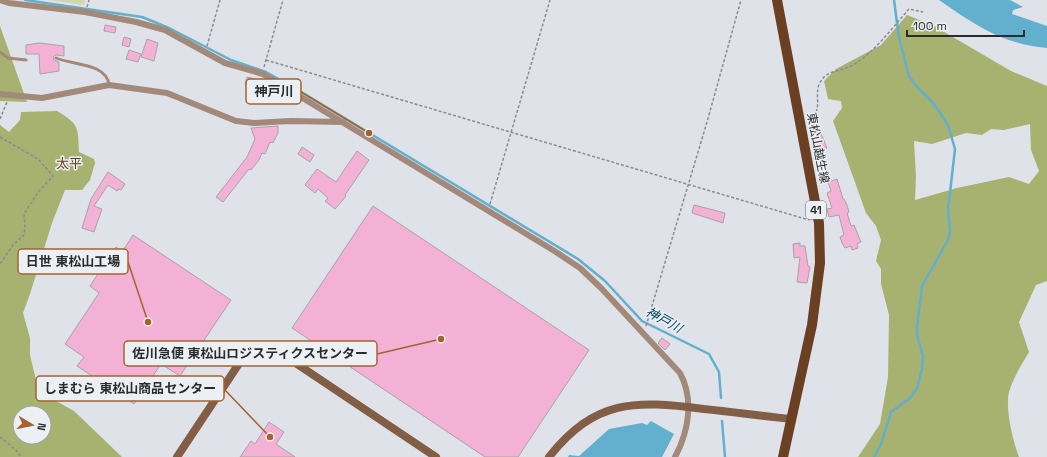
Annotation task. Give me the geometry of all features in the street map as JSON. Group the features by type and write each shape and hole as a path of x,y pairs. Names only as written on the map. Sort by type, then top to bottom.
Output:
{"main road":[{"name":"東松山越生線","path":"777,0 819,223 819,286 791,420"},
{"name":"41","path":"783,457 791,420"}],"street":[{"path":"0,0 9,3 116,17 165,30 225,63 263,74 580,268 601,288 643,335 680,373 687,388 688,407 685,433 675,457"},
{"path":"0,94 42,98 109,85 167,93 236,121 254,123 290,121 343,122"},
{"path":"177,457 248,350 257,345 270,347 278,352 436,457"},
{"path":"549,457 577,427 606,410 620,406 647,403 791,420"}],"lane":[{"path":"0,52 8,58 26,60"},
{"path":"56,58 103,72 106,74 109,85"}],"path":[{"path":"206,52 220,0"},
{"path":"263,74 283,0"},
{"path":"488,211 550,0"},
{"path":"643,335 741,0"},
{"path":"800,124 814,117 818,108 818,87 826,75 852,66 868,54 909,9 923,12"},
{"path":"266,60 819,223"},
{"path":"0,119 6,105"},
{"path":"0,137 38,159 53,176 39,191 24,214 24,235 13,245 0,264"},
{"path":"0,437 16,450 21,457"}],"green space":[{"path":"48,0 85,0 84,5"},
{"path":"907,15 934,26 1011,71 1047,86 1047,281 1036,285 1019,322 1029,352 1013,382 1008,399 1010,425 1019,457 858,457 880,424 888,377 889,315 881,284 881,269 876,261 881,240 876,226 866,213 833,121 842,108 841,101 828,99 824,81 836,69 881,45","holes":["1030,124 1031,150 1039,171 1029,184 1009,177 957,188 915,200 916,177 914,141 932,144 966,133 982,135 991,129 1004,130"]},
{"path":"0,26 27,102 0,101"},
{"path":"57,111 64,115 70,119 76,127 79,152 94,159 95,163 90,180 82,190 65,190 52,223 23,313 30,338 30,355 37,384 47,396 74,411 122,457 0,457 0,125 9,132 20,120 21,112"}],"water":[{"path":"939,0 1010,0 1023,7 1013,10 1012,14 1047,26 1047,48 1031,46 1003,38 977,25"},
{"path":"651,421 674,434 662,457 568,457 569,455 579,456 609,429 642,423 647,425"}],"building":[{"path":"105,25 116,27 115,33 104,31"},
{"path":"124,37 131,39 129,47 122,45"},
{"path":"147,39 158,43 154,61 141,57"},
{"path":"39,43 64,46 64,56 56,55 53,57 54,60 59,62 59,71 40,74 39,54 26,54 26,45"},
{"path":"129,50 141,54 138,62 126,59"},
{"path":"247,77 256,79 254,87 245,84"},
{"path":"278,126 278,133 273,143 270,142 265,154 262,153 259,160 251,170 249,169 223,202 216,197 247,157 255,139 251,128"},
{"path":"820,131 827,148 818,152 813,134"},
{"path":"302,147 314,155 310,162 298,154"},
{"path":"357,151 369,160 345,195 346,196 335,209 325,201 328,198 318,189 315,193 305,185 317,169 336,182"},
{"path":"108,172 125,184 121,190 118,189 117,191 108,185 94,206 102,209 94,232 82,228 91,199"},
{"path":"837,179 843,199 847,205 849,212 847,213 851,226 854,225 861,242 857,244 858,248 852,250 851,246 845,248 842,243 840,237 844,235 839,215 829,217 827,209 832,208 827,193 831,191 828,182"},
{"path":"694,205 725,213 723,223 692,213"},
{"path":"373,206 589,350 518,457 485,457 292,328"},
{"path":"133,235 231,300 180,376 161,364 134,404 77,366 84,357 65,344 99,293 90,286 116,247 122,252"},
{"path":"800,243 800,246 805,246 808,266 810,267 807,283 797,282 800,257 794,258 793,244"},
{"path":"662,338 670,344 665,350 658,343"},
{"path":"269,422 284,432 276,444 295,457 240,457 251,441 255,444"}],"waterway":[{"name":"神戸川","path":"25,0 142,17 169,28 231,60 266,72 293,87 578,259 605,281 642,321 709,354 719,372 721,398"},
{"path":"874,457 881,444 891,412 910,398 917,388 922,369 923,356 917,335 922,286 948,240 950,231 948,210 955,149 948,125 934,104 918,88 909,76 899,38 894,0"},
{"name":"神戸川","path":"722,421 725,457"}],"place":[{"name":"神戸川","path":"369,133"},
{"name":"日世 東松山工場","path":"148,322"},
{"name":"佐川急便 東松山ロジスティクスセンター","path":"441,339"},
{"name":"しまむら 東松山商品センター","path":"270,437"}],"district":[{"name":"太平","path":"69,163"}]}
